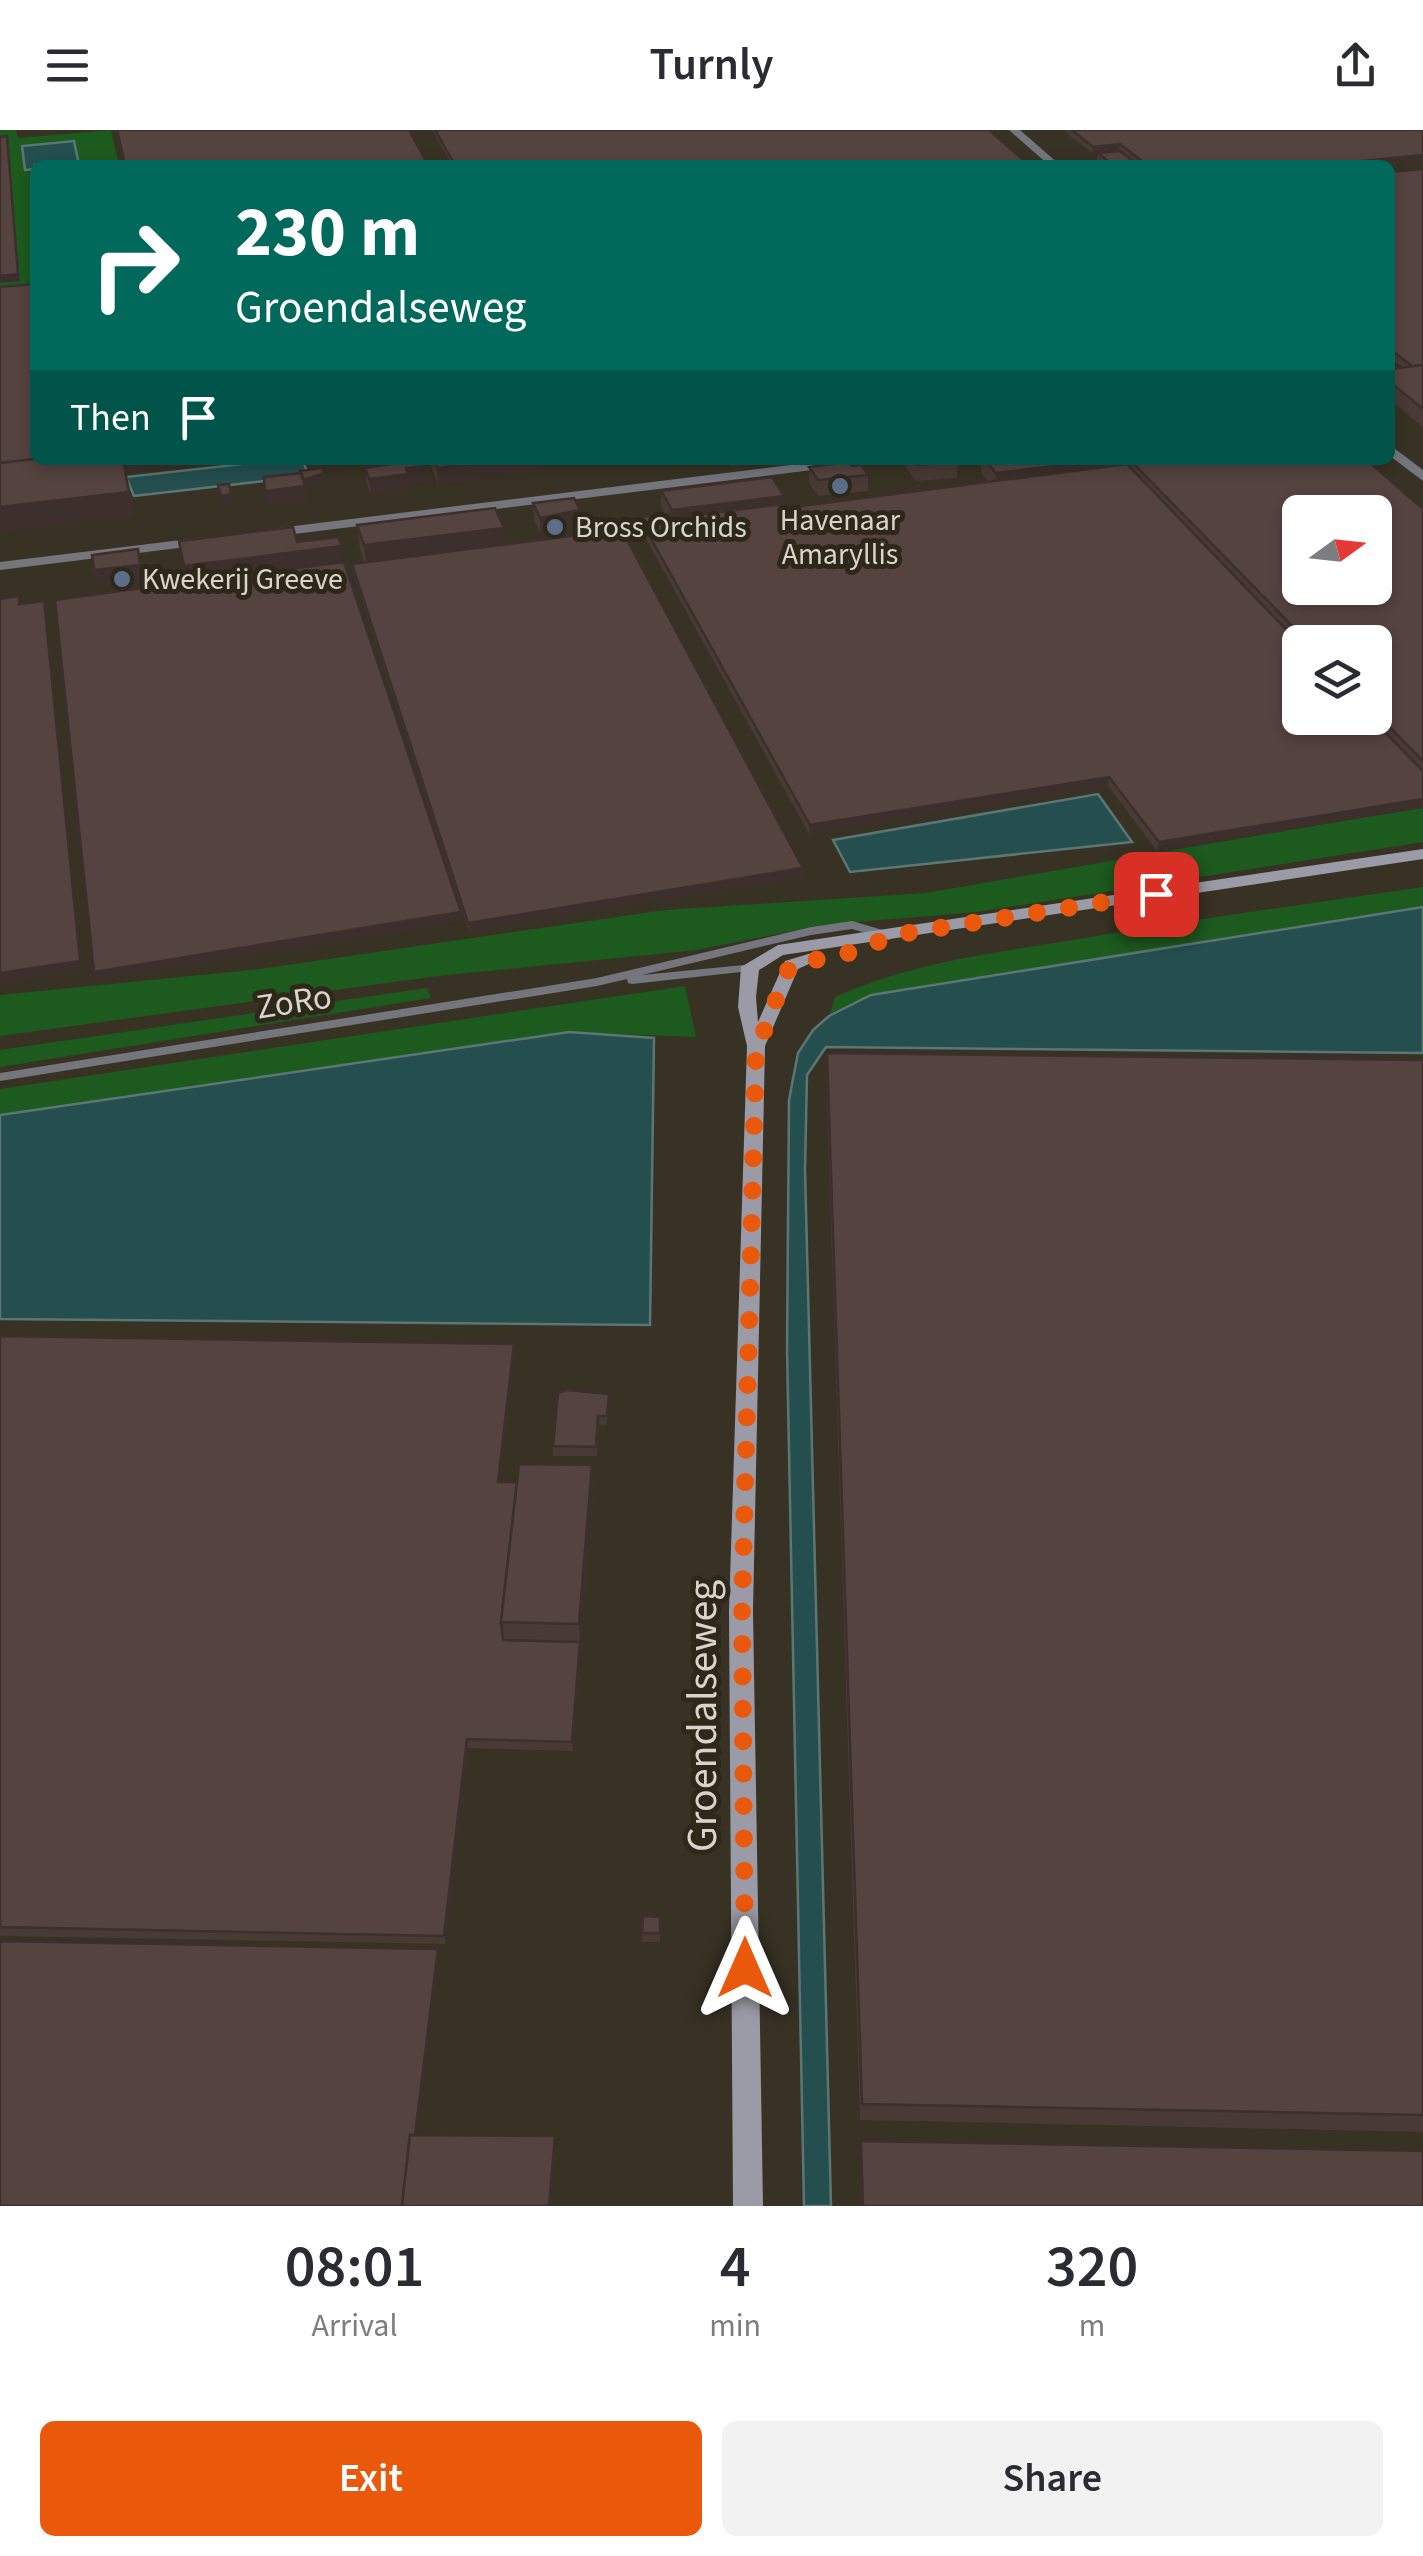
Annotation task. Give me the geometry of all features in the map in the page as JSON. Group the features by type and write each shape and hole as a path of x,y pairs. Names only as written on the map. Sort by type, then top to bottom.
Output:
{"street":[{"path":"1014,130 1049,160"},
{"path":"1395,453 1423,477"},
{"path":"254,535 821,465"},
{"path":"0,566 215,540"},
{"path":"750,967 778,950 1423,854"},
{"path":"750,967 866,949 888,936"},
{"name":"Groendalseweg","path":"756,1046 770,1024 778,990 791,965 815,957"},
{"name":"Groendalseweg","path":"748,2206 742,1611 756,1046 747,1022 745,994 750,967"}],"lane":[{"name":"ZoRo","path":"596,982 811,931 852,926 888,936"},
{"name":"ZoRo","path":"0,1077 596,982 750,967"}],"green space":[{"path":"0,130 16,130 18,138 111,130 118,160 78,160 74,141 42,160 30,160 30,167 25,170 30,170 30,284 0,287"},
{"path":"1423,807 1423,842 977,912 821,925 697,950 438,976 0,1036 0,995 260,969 665,910 925,893"},
{"path":"1423,887 1423,907 872,995 829,1016 835,997 863,985 952,961"},
{"path":"685,986 696,1037 569,1032 0,1115 0,1089"},
{"path":"427,988 431,998 0,1067 0,1050"}],"water":[{"path":"74,141 78,160 30,160 30,170 25,170 22,146"},
{"path":"234,465 305,465 308,476 134,496 126,477"},
{"path":"1098,794 1132,842 850,872 833,840"},
{"path":"1423,907 1423,1053 826,1047 807,1075 805,1169 831,2206 804,2206 787,1350 789,1100 798,1053 813,1030 829,1016 871,995"},
{"path":"569,1032 654,1038 650,1325 0,1319 0,1115"}],"building":[{"path":"117,130 409,130 425,160 124,160"},
{"path":"435,130 989,130 1023,160 452,160"},
{"path":"1072,130 1423,130 1423,155 1373,160 1141,160 1120,144 1093,147"},
{"path":"7,136 18,274 0,276 0,137"},
{"path":"1120,151 1131,160 1107,160 1098,153"},
{"path":"1423,169 1423,365 1412,366 1395,353 1395,172"},
{"path":"30,284 30,460 0,463 0,287"},
{"path":"1423,365 1423,409 1395,386 1395,368"},
{"path":"30,460 30,465 124,465 129,492 0,507 0,463"},
{"path":"861,465 868,475 818,480 809,467"},
{"path":"989,465 1063,465 996,473"},
{"path":"1128,465 1282,625 1282,735 1388,735 1423,771 1423,799 1159,842 1109,777 810,825 639,517 670,514 672,518 784,504 787,508"},
{"path":"1135,465 1373,465 1423,509 1423,761 1392,729 1392,625 1291,625"},
{"path":"426,466 406,468 408,474 369,479 365,468"},
{"path":"322,468 324,473 304,480 300,471"},
{"path":"301,473 305,486 265,491 264,477"},
{"path":"772,477 784,496 672,510 661,491"},
{"path":"229,484 231,494 221,496 218,485"},
{"path":"574,498 580,510 540,518 533,503"},
{"path":"495,508 504,528 364,545 357,525"},
{"path":"618,523 803,868 468,923 352,564 602,532 599,526"},
{"path":"293,527 297,542 338,537 342,546 184,566 179,541"},
{"path":"138,549 140,565 94,570 92,555"},
{"path":"344,562 461,912 94,972 55,600 142,588 140,576 161,574 163,585"},
{"path":"19,596 19,604 44,601 80,961 0,973 0,599"},
{"path":"827,1053 1423,1060 1423,2115 862,2104"},
{"path":"0,1336 514,1344 498,1482 517,1482 501,1622 503,1640 580,1642 572,1742 467,1739 444,1936 0,1927"},
{"path":"567,1390 609,1394 607,1416 598,1416 596,1447 553,1446 558,1393"},
{"path":"519,1464 592,1465 579,1624 501,1622"},
{"path":"643,1916 660,1917 660,1933 642,1933"},
{"path":"0,1941 438,1949 415,2135 410,2135 402,2206 0,2206"},
{"path":"410,2135 555,2136 549,2206 402,2206"},
{"path":"861,2141 1423,2151 1423,2206 863,2206"}],"place":[{"name":"Havenaar Amaryllis","path":"840,486"},
{"name":"Bross Orchids","path":"555,527"},
{"name":"Kwekerij Greeve","path":"122,579"}],"route":[{"path":"745,1968 742,1611 756,1046 770,1024 778,990 791,965 866,949 888,936 1156,894"}]}
